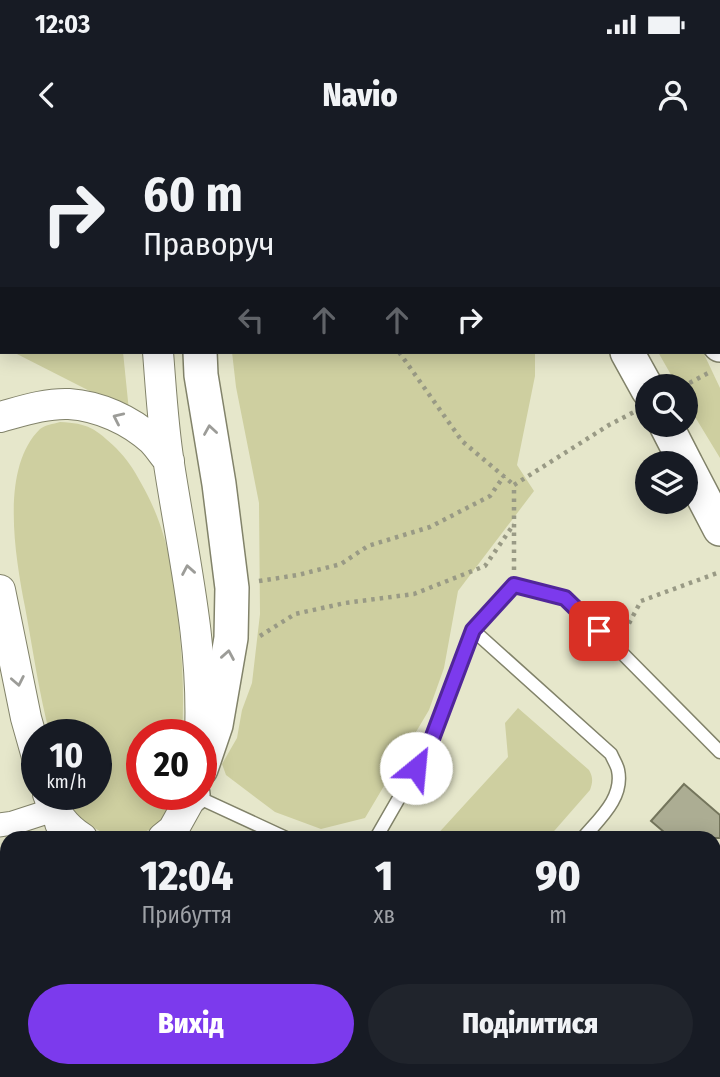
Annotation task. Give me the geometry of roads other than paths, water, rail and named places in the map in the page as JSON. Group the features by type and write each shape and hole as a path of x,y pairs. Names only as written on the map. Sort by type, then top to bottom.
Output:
{"main road":[{"path":"200,354 232,588 231,638 217,719"},
{"path":"628,354 636,374"},
{"path":"698,487 720,529"}],"street":[{"path":"158,354 169,461 191,587 198,651 201,719"},
{"path":"0,417 29,408 68,404 102,410 134,425 154,442 169,461"},
{"path":"0,590 26,719"},
{"path":"172,831 184,810"},
{"path":"183,831 189,810"},
{"path":"0,825 54,814 72,831"}],"lane":[{"path":"380,831 430,744 473,630 514,585 565,598 720,752"},
{"path":"473,630 611,754 618,770 619,788 612,803 589,831"},
{"path":"217,806 271,831"}]}
